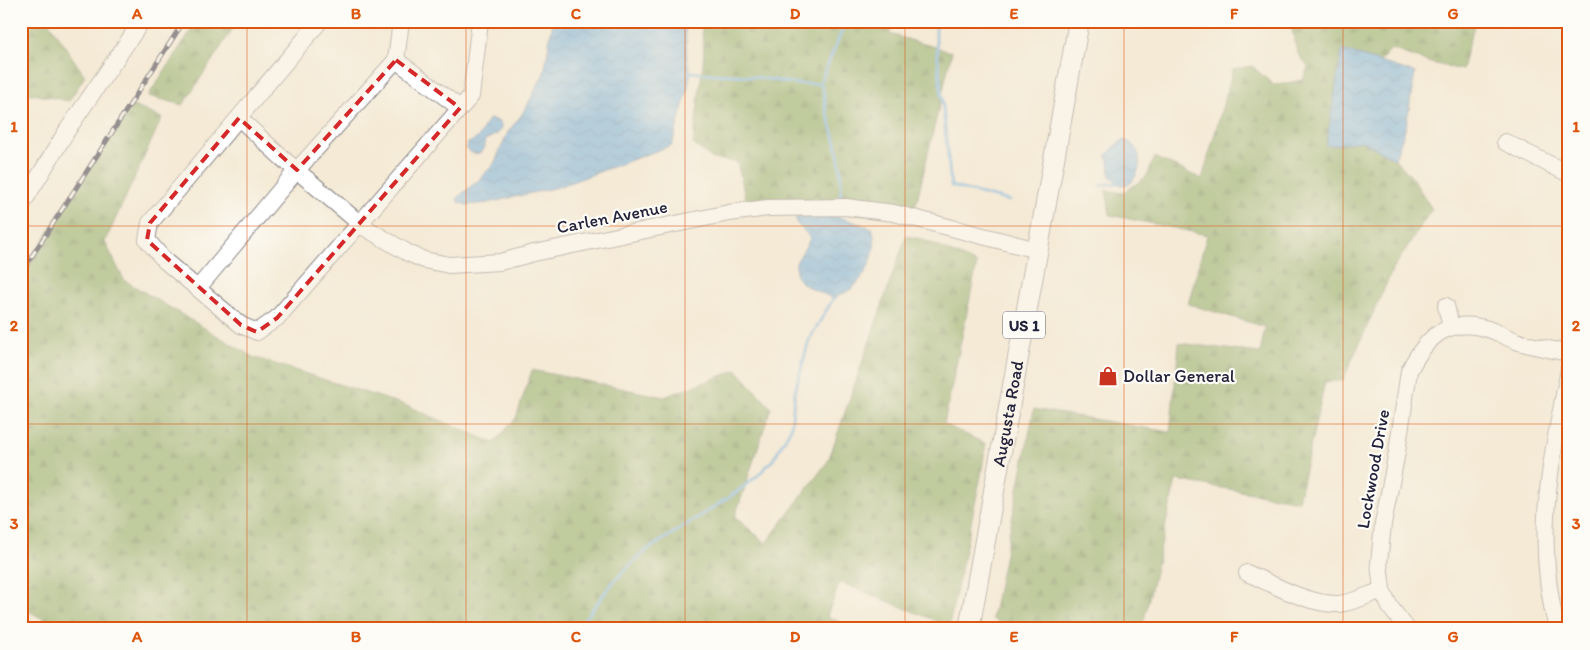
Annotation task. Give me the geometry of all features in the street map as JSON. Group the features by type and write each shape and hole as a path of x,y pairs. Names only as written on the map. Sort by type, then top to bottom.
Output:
{"main road":[{"name":"Augusta Road","path":"969,629 1079,21"}],"street":[{"path":"21,206 68,129 142,21"},
{"path":"320,21 150,223 146,240 165,260 241,325 257,332 277,318 471,96 480,21"},
{"path":"198,288 297,170 396,60 401,21"},
{"path":"396,60 460,108"},
{"name":"Carlen Avenue","path":"239,118 359,223 408,253 424,260 449,265 500,262 534,253 729,213 768,208 846,207 894,213 913,216 1037,250"},
{"path":"1505,142 1569,174"},
{"path":"1446,306 1451,326 1468,325 1488,329 1527,345 1569,353"},
{"name":"Lockwood Drive","path":"1407,629 1393,611 1382,590 1379,563 1383,524 1397,452 1409,371 1424,346 1451,326"},
{"path":"1557,629 1546,572 1545,507 1550,468 1569,369"},
{"path":"1247,573 1308,599 1328,603 1348,602 1382,590"}],"highlighted area":[{"path":"396,60 460,108 277,318 257,332 241,325 147,240 150,223 239,118 297,170"}],"green space":[{"path":"21,21 48,21 85,76 69,101 21,92"},
{"path":"197,21 238,21 183,105 148,96"},
{"path":"701,21 892,21 890,34 952,52 913,217 748,209 737,162 713,159 693,144 704,55"},
{"path":"1290,21 1476,21 1462,70 1431,63 1391,49 1380,62 1343,50 1362,141 1395,159 1411,176 1432,209 1393,269 1343,380 1325,382 1298,501 1176,480 1142,629 1018,629 992,619 1034,409 1170,432 1179,343 1260,353 1265,327 1188,304 1207,235 1110,215 1106,190 1123,193 1146,177 1155,157 1202,179 1233,69 1252,66 1274,85 1303,80 1308,67 1297,52"},
{"path":"131,105 162,118 105,242 124,280 253,357 405,405 494,443 516,418 532,370 664,397 737,370 771,408 735,517 766,543 828,461 906,236 922,239 977,264 944,424 986,444 949,626 840,582 827,616 855,629 62,629 21,607 21,275"}],"water":[{"path":"553,21 685,21 687,59 691,72 672,145 558,187 488,203 466,205 458,202 457,198 480,179 494,164 508,132 529,102 544,73"},
{"path":"1342,50 1415,73 1406,126 1395,159 1362,141 1326,146"},
{"path":"491,119 501,124 501,130 498,134 485,141 485,146 480,153 469,151 466,148 468,143 479,137 487,121"},
{"path":"1125,140 1136,148 1140,160 1137,172 1130,184 1121,185 1110,176 1109,160 1106,156 1119,142"},
{"path":"803,211 836,216 872,228 874,236 873,253 867,269 851,289 833,299 805,285 796,276 796,263 810,239 796,223 796,217"}],"waterway":[{"path":"820,83 846,21"},
{"path":"936,21 936,39 951,186 1010,201"},
{"path":"691,72 746,76 802,84 820,83"},
{"path":"820,83 838,155 841,177 840,198"},
{"path":"1101,185 1118,183"},
{"path":"577,629 614,581 633,562 647,550 734,494 756,477 773,460 791,428 795,391 809,340 833,299"}],"railway":[{"path":"21,273 184,21"}],"place":[{"name":"Dollar General","path":"1108,376"}]}
